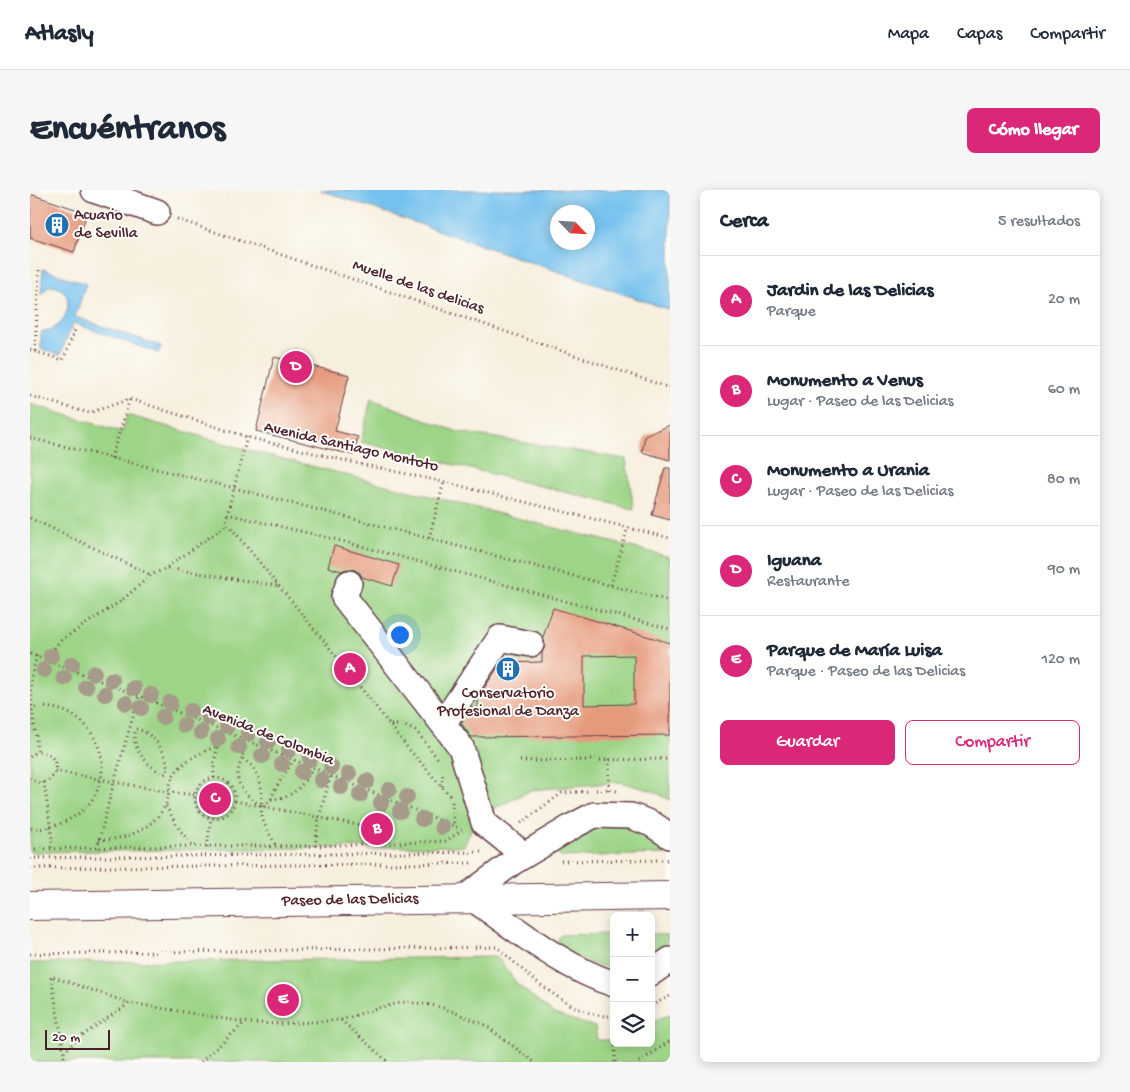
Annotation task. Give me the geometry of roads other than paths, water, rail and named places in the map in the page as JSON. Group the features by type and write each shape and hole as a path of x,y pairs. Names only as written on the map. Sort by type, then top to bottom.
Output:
{"main road":[{"name":"Paseo de las Delicias","path":"30,906 670,896"}],"street":[{"path":"94,190 157,212"},
{"path":"349,583 344,597 461,747 484,823 499,839 524,855"},
{"path":"443,724 500,638 531,644"},
{"path":"610,983 591,977 568,964 468,899 524,855 594,815 631,816 652,824 670,848"},
{"path":"655,969 670,960"}],"water":[{"path":"320,190 670,190 670,310"},
{"path":"43,269 86,284 75,317 161,346 158,353 73,323 60,355 41,349 41,332 54,328 61,322 65,316 68,302 63,291 57,287 49,286 41,295"}],"place":[{"name":"Acuario de Sevilla","path":"57,225"},
{"name":"Iguana","path":"296,367"},
{"name":"Jardin de las Delicias","path":"350,669"},
{"name":"Conservatorio Profesional de Danza","path":"508,669"},
{"name":"Monumento a Urania","path":"215,799"},
{"name":"Monumento a Venus","path":"377,829"},
{"name":"Parque de María Luisa","path":"283,1000"}]}
